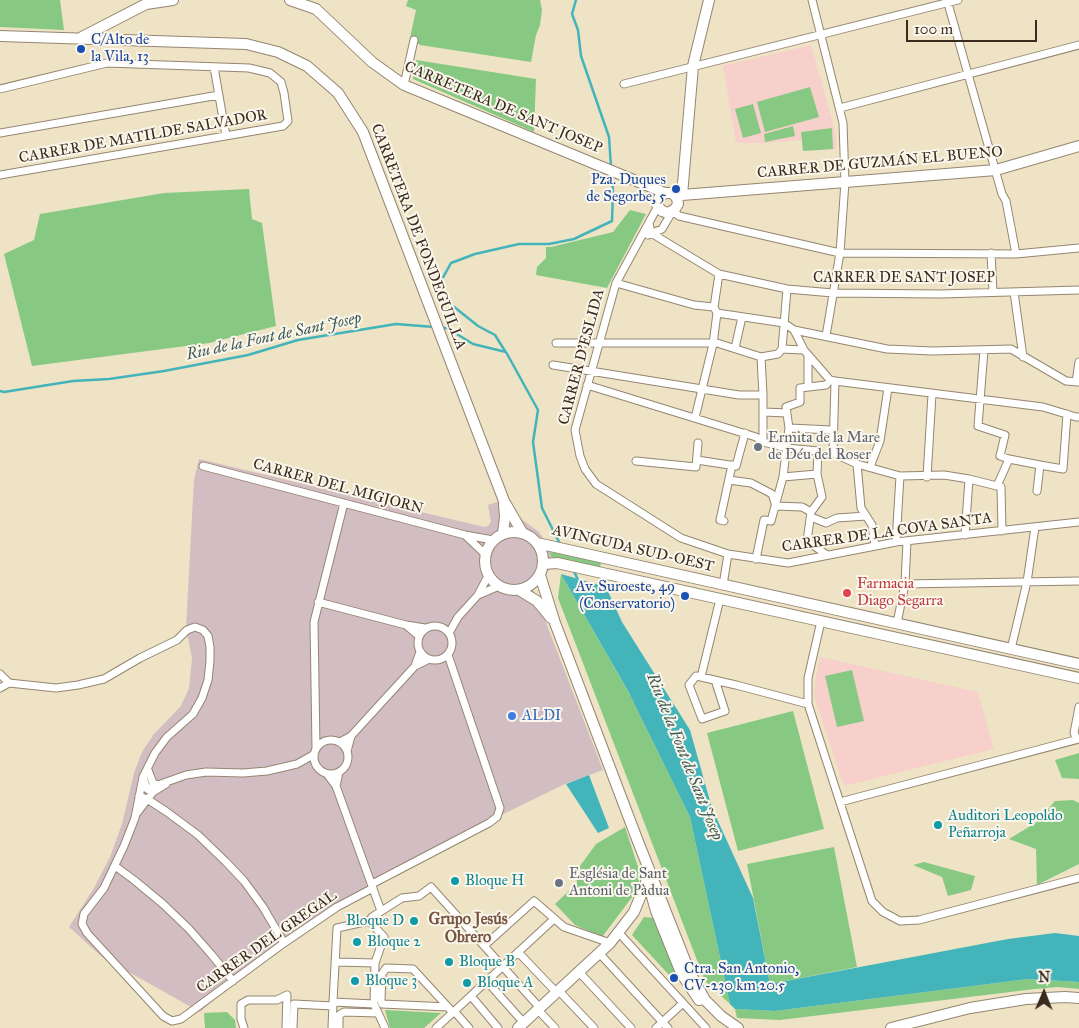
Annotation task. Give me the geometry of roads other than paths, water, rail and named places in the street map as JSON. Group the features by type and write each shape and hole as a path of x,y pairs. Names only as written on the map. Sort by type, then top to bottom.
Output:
{"street":[{"path":"80,38 146,4 173,0"},
{"name":"CARRETERA DE SANT JOSEP","path":"290,0 316,9 372,62 404,85 665,192"},
{"path":"641,238 662,229 677,207 693,66 709,0"},
{"path":"812,0 843,123 845,182 840,253 826,336"},
{"path":"624,84 947,1 958,0"},
{"path":"947,1 1002,194 1006,201 1016,254"},
{"name":"CARRETERA DE FONDEGUILLA","path":"0,36 246,44 278,52 307,66 338,93 363,132 504,501 522,532"},
{"path":"404,85 414,40"},
{"path":"840,108 1079,44"},
{"path":"0,89 107,63 214,67 226,136"},
{"name":"CARRER DE MATILDE SALVADOR","path":"0,175 283,126 288,121 281,82 270,73 250,68 214,67"},
{"path":"0,133 219,95"},
{"name":"CARRER DE GUZMÁN EL BUENO","path":"679,197 996,170 1079,146"},
{"path":"679,197 665,192 658,198 658,206 662,211 672,212 679,216 840,253 1016,254 1079,248"},
{"name":"CARRER D'ESLIDA","path":"658,206 616,283 575,430 582,462 596,484 681,538 728,554"},
{"path":"649,222 651,234"},
{"name":"CARRER DE SANT JOSEP","path":"651,234 719,274 787,289 833,293 1079,290"},
{"path":"991,253 993,292"},
{"path":"695,418 713,344 719,274"},
{"path":"616,283 742,317 784,323 794,330 886,349 932,351 1010,350 1066,381 1078,382 1079,362"},
{"path":"556,342 717,343 761,357 778,354 782,349 787,289"},
{"path":"1014,292 1023,357"},
{"path":"735,348 742,317"},
{"path":"794,330 806,352 832,380 1043,407 1079,416"},
{"path":"782,349 806,352"},
{"path":"984,350 978,426 1005,435 1000,456 1063,469 1067,414"},
{"path":"806,352 808,387"},
{"path":"761,357 764,395 763,442"},
{"path":"554,365 739,396 764,395"},
{"path":"756,560 764,520 772,522 783,477 788,428 786,407 800,402 800,388 826,385 832,380"},
{"path":"832,380 832,453 857,464 900,476 969,478 999,487"},
{"path":"587,385 745,433 763,442 787,448 818,451 817,474 822,497 811,515 807,541 827,555"},
{"path":"870,468 880,441 888,388"},
{"path":"927,477 932,394"},
{"path":"764,412 787,413"},
{"path":"788,428 832,430"},
{"path":"636,461 736,466 745,433"},
{"path":"696,464 698,443"},
{"path":"1002,531 999,487 1009,459"},
{"path":"857,464 861,508 872,525 876,546"},
{"path":"724,521 720,520 732,465"},
{"path":"1037,491 1040,465"},
{"name":"CARRER DEL MIGJORN","path":"204,466 465,535 493,540"},
{"path":"783,477 817,474"},
{"path":"896,542 900,476"},
{"path":"965,535 969,478"},
{"path":"729,480 751,483 772,494 776,506"},
{"name":"CARRETERA DE FONDEGUILLA","path":"503,533 504,501"},
{"path":"315,766 314,622 344,503"},
{"path":"776,506 802,507 811,515 826,523 837,518 866,516"},
{"name":"CARRER DE LA COVA SANTA","path":"728,554 756,560 788,563 896,542 1079,522"},
{"path":"1008,663 1026,582 1035,527"},
{"path":"555,623 537,601 519,590 499,586 488,576 484,565 485,554 493,540 503,533 522,532 537,542 542,553 541,569 555,623 690,973 705,1000 721,1016 738,1028"},
{"name":"CARRER DEL MIGJORN","path":"465,535 485,554"},
{"path":"895,638 906,584 907,541"},
{"name":"AVINGUDA SUD-OEST","path":"537,542 547,546 1079,664"},
{"path":"723,585 728,554"},
{"name":"AVINGUDA SUD-OEST","path":"541,569 557,563 1079,678"},
{"path":"519,590 531,584 541,569"},
{"path":"449,633 458,617 478,595 488,576"},
{"path":"906,584 1079,581"},
{"name":"AVINGUDA SUD-OEST","path":"720,599 723,585"},
{"path":"478,595 499,586"},
{"path":"700,676 720,599"},
{"path":"296,764 315,751 324,741 340,742 351,736 415,666 429,659 441,660 448,655 452,647 449,633 442,627 426,628 406,625 318,602"},
{"path":"824,607 808,678 808,704 872,901 882,912 900,921 918,920 1079,878"},
{"path":"442,627 458,617"},
{"path":"406,625 419,636"},
{"path":"0,688 9,683 56,688 104,679 140,658 177,640 187,630 195,626 203,630 208,636 210,647 208,680 202,698 193,714 167,737 155,753 143,777 134,818 115,866 183,923 233,982"},
{"path":"426,628 419,636 418,647 420,652 429,659"},
{"path":"415,666 420,652"},
{"name":"CARRER DEL GREGAL","path":"115,866 104,888 84,914 82,924 87,933 163,1016 172,1021 181,1019 284,943 338,907 372,886 497,817 500,808 497,796 448,655"},
{"name":"CARRER DEL GREGAL","path":"441,660 453,672"},
{"path":"0,674 9,683"},
{"path":"715,680 726,711 702,719 689,686 696,676 700,676 808,704"},
{"path":"840,802 1078,739 1074,733 1079,707"},
{"path":"315,726 324,741"},
{"path":"336,786 339,772 346,765 351,736"},
{"path":"340,742 347,751"},
{"path":"139,794 186,775 206,772 243,773 268,771 296,764 315,766 327,774 336,786 381,911"},
{"path":"134,818 153,787 148,770"},
{"path":"327,774 339,772"},
{"path":"143,777 153,787"},
{"path":"139,794 198,836 226,862 244,881 263,907 284,943"},
{"path":"637,839 647,880 646,908 681,973 701,1004 718,1022 729,1028"},
{"path":"646,908 647,880"},
{"path":"332,1028 337,928 368,921 402,898 419,896 431,887 503,966 555,1028"},
{"path":"492,987 521,1026 600,954 646,908 657,890"},
{"path":"484,946 534,901 564,927 610,943"},
{"path":"646,908 661,908 670,932 677,940"},
{"path":"438,1027 452,1010 471,996 554,919"},
{"path":"368,921 384,937 374,963 374,1004 385,1028"},
{"path":"619,933 706,1028"},
{"path":"518,952 594,1028"},
{"path":"600,954 668,1028"},
{"path":"336,962 374,963"},
{"path":"452,1010 382,1004 382,974 386,968 413,969 452,1010 469,1028"},
{"path":"580,972 631,1028"},
{"path":"244,1028 241,1019 241,1004 248,1000 277,1000 287,995 286,1028"},
{"path":"471,996 498,1028"},
{"path":"891,1028 970,1008 1026,999 1079,998"},
{"path":"656,1028 683,1003"},
{"path":"293,1028 294,1004 374,1004"},
{"path":"339,1028 339,1016 344,1012 378,1013"}],"water":[{"path":"561,574 606,587 622,622 690,730 712,808 753,898 770,984 1008,939 1055,933 1079,936 1079,982 1028,979 775,1011 735,1009 730,1004 690,817 629,693"},
{"path":"589,775 609,828 598,833 566,784"}],"waterway":[{"path":"576,0 572,14 578,30 581,56 609,137 611,167"},
{"path":"505,351 495,335 478,326 443,298 440,283 451,263 475,254 519,244 549,244 574,239 612,221 612,175"},
{"name":"Riu de la Font de Sant Josep","path":"0,391 164,371 248,355 298,340 396,324 434,327"},
{"name":"Riu de la Font de Sant Josep","path":"442,328 447,328 473,344 506,352 538,410 533,442 542,508 560,544"},
{"name":"Riu de la Font de Sant Josep","path":"573,569 578,580"}],"place":[{"name":"C/Alto de la Vila, 13","path":"81,49"},
{"name":"Pza. Duques de Segorbe, 5","path":"676,189"},
{"name":"Ermita de la Mare de Déu del Roser","path":"758,447"},
{"name":"Farmacia Diago Segarra","path":"847,593"},
{"name":"Av. Suroeste, 49 (Conservatorio)","path":"685,596"},
{"name":"ALDI","path":"512,716"},
{"name":"Auditori Leopoldo Peñarroja","path":"938,825"},
{"name":"Bloque H","path":"455,881"},
{"name":"Església de Sant Antoni de Pàdua","path":"559,883"},
{"name":"Bloque D","path":"414,921"},
{"name":"Bloque 2","path":"357,942"},
{"name":"Bloque B","path":"449,962"},
{"name":"Ctra. San Antonio, CV-230 km 20.5","path":"674,978"},
{"name":"Bloque 3","path":"355,981"},
{"name":"Bloque A","path":"467,983"}],"district":[{"name":"Grupo Jesús Obrero","path":"468,929"}]}
